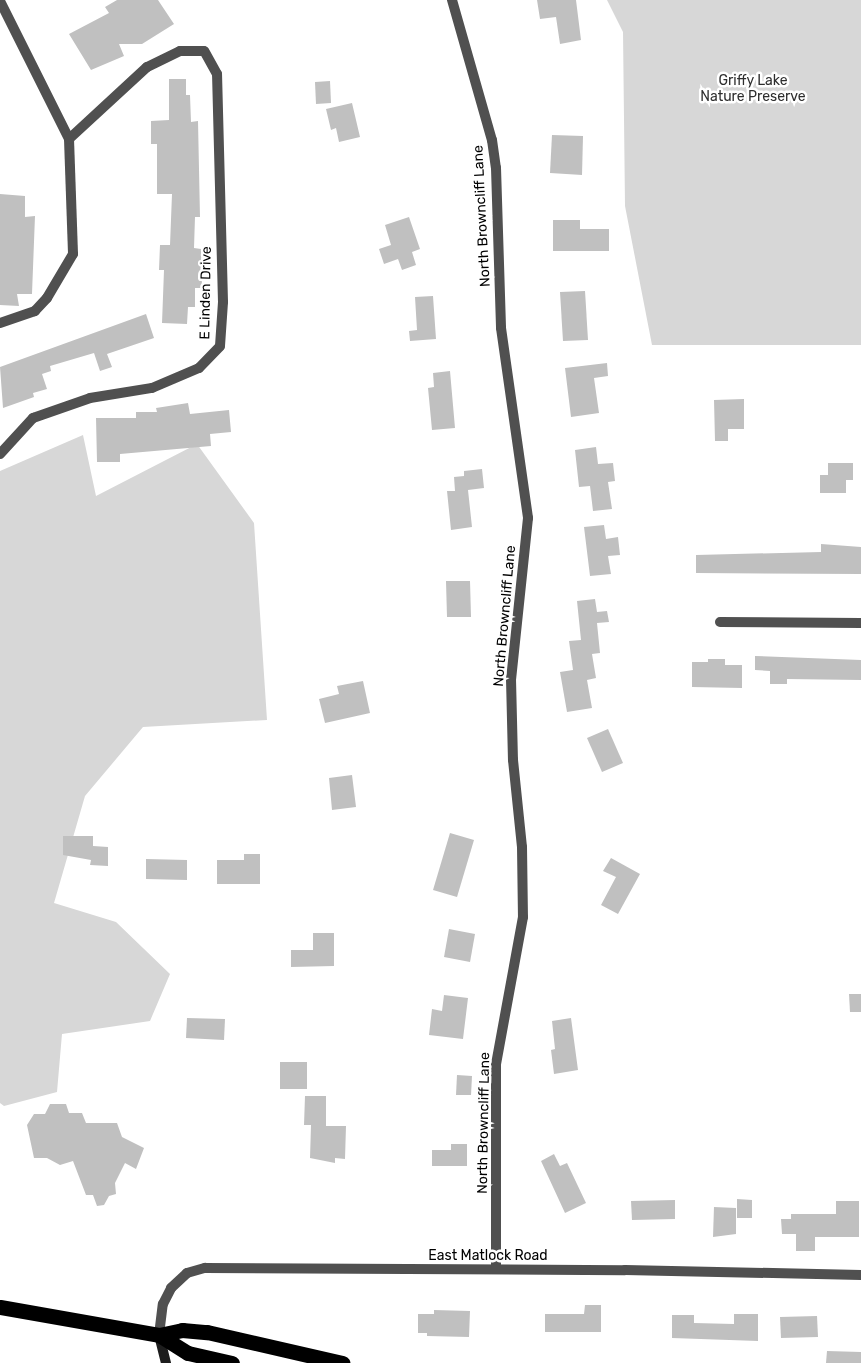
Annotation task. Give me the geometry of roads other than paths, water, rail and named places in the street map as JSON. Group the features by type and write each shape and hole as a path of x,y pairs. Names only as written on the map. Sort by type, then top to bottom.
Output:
{"highway":[{"path":"0,1307 159,1335 199,1331 342,1363"},
{"path":"159,1335 188,1353 232,1363"}],"street":[{"name":"North Browncliff Lane","path":"452,0 492,140 496,168 501,328 528,518 511,679 513,760 522,847 524,916 496,1064 496,1269"},
{"path":"0,1 69,139 73,254 47,298 35,310 0,323"},
{"name":"E Linden Drive","path":"0,454 33,418 90,398 152,388 199,368 220,346 223,302 217,74 204,51 180,51 147,66 69,139"},
{"path":"720,622 861,623"},
{"name":"East Matlock Road","path":"159,1335 163,1304 171,1288 184,1275 202,1268 496,1269 861,1276"},
{"path":"159,1335 166,1363"}],"park label":[{"name":"Griffy Lake Nature Preserve","path":"753,89"}]}
